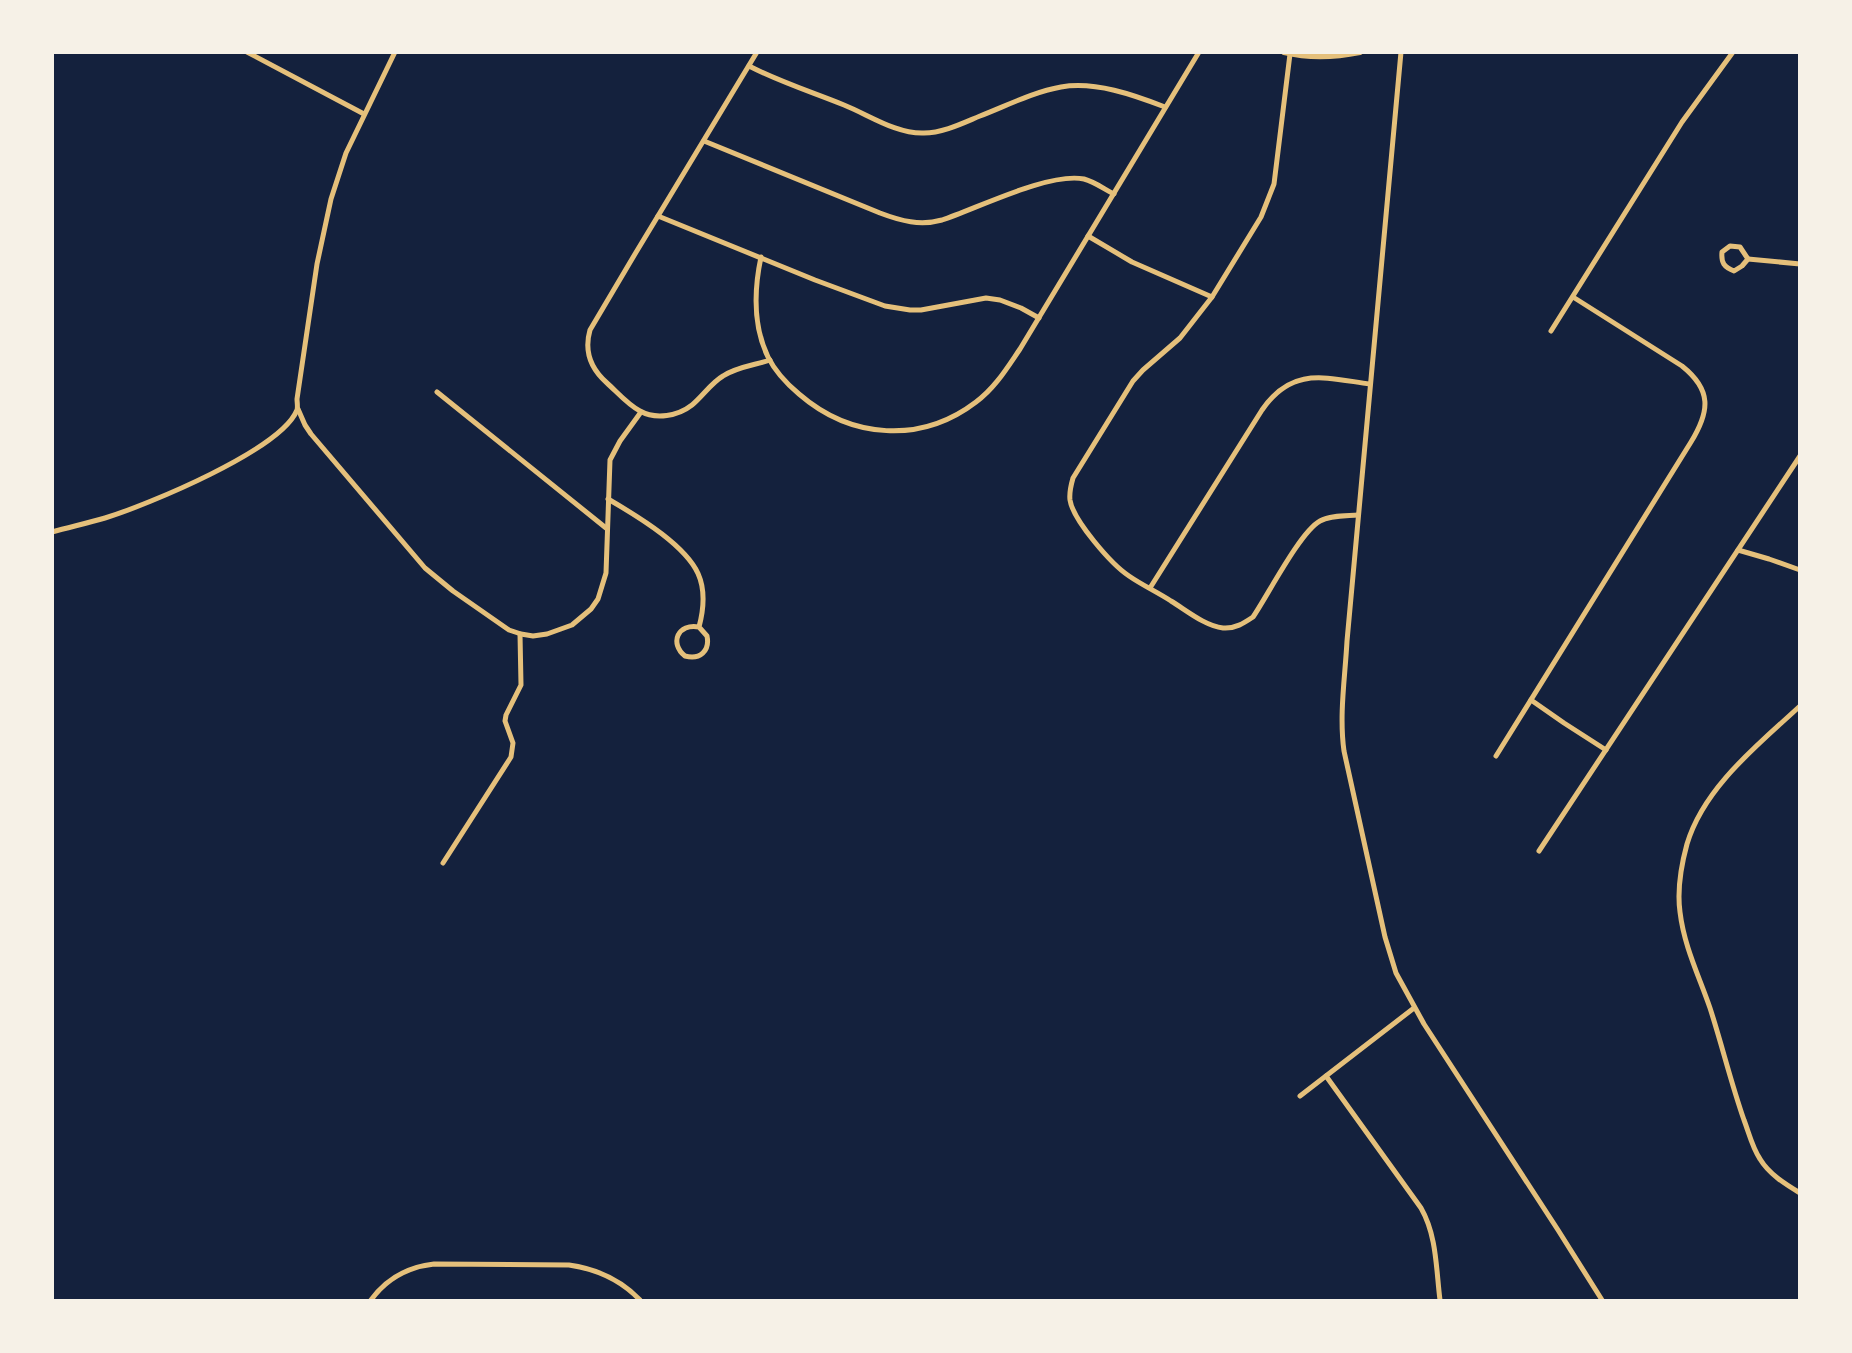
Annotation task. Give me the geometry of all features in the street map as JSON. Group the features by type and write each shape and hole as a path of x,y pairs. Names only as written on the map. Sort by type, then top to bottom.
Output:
{"street":[{"path":"247,52 363,114"},
{"path":"395,52 341,164 324,225 297,399 305,425 425,568 509,630 533,636 572,625 591,609 602,588 606,573 610,460 620,441 642,412"},
{"path":"757,52 590,330 587,341 588,353 597,373 642,412 661,416 674,415 692,405 725,374 770,360"},
{"path":"761,257 755,300 762,340 780,375 808,402 836,419 889,431 920,428 950,418 979,401 1000,379 1199,52"},
{"path":"1358,515 1329,518 1312,527 1253,617 1243,624 1225,628 1213,626 1129,576 1105,555 1072,509 1070,488 1080,466 1133,381 1180,338 1212,297 1261,217 1274,184 1287,53 1341,56 1360,52"},
{"path":"1401,52 1358,515 1342,706 1342,735 1390,957 1403,989 1602,1300"},
{"path":"1551,331 1682,122 1733,52"},
{"path":"749,66 780,82 915,133 926,134 947,129 1036,94 1073,85 1117,92 1165,107"},
{"path":"704,141 880,213 917,223 942,220 1059,179 1084,179 1114,194"},
{"path":"658,216 868,300 898,309 922,310 986,298 1021,307 1039,318"},
{"path":"1088,236 1132,262 1212,297"},
{"path":"1748,258 1734,271 1726,268 1721,261 1722,251 1730,246 1740,247 1748,258 1800,264"},
{"path":"1496,756 1695,435 1704,414 1706,402 1703,390 1692,374 1573,297"},
{"path":"1150,588 1262,410 1279,389 1302,379 1317,378 1370,384"},
{"path":"437,392 607,528"},
{"path":"52,532 137,507 228,466 275,435 298,409"},
{"path":"1539,851 1800,456"},
{"path":"608,499 656,529 690,558 703,590 699,627"},
{"path":"1738,550 1800,570"},
{"path":"686,627 699,627 707,636 707,649 698,657 685,656 678,649 678,636 686,627"},
{"path":"443,863 511,757 513,743 505,721 522,685 520,634"},
{"path":"1531,700 1606,750"},
{"path":"1800,706 1713,793 1687,843 1679,892 1679,909 1686,943 1754,1147 1766,1169 1800,1193"},
{"path":"1300,1096 1414,1008"},
{"path":"1326,1076 1427,1218 1434,1245 1440,1300"},
{"path":"371,1300 385,1284 403,1272 434,1264 583,1267 608,1276 640,1300"}]}
